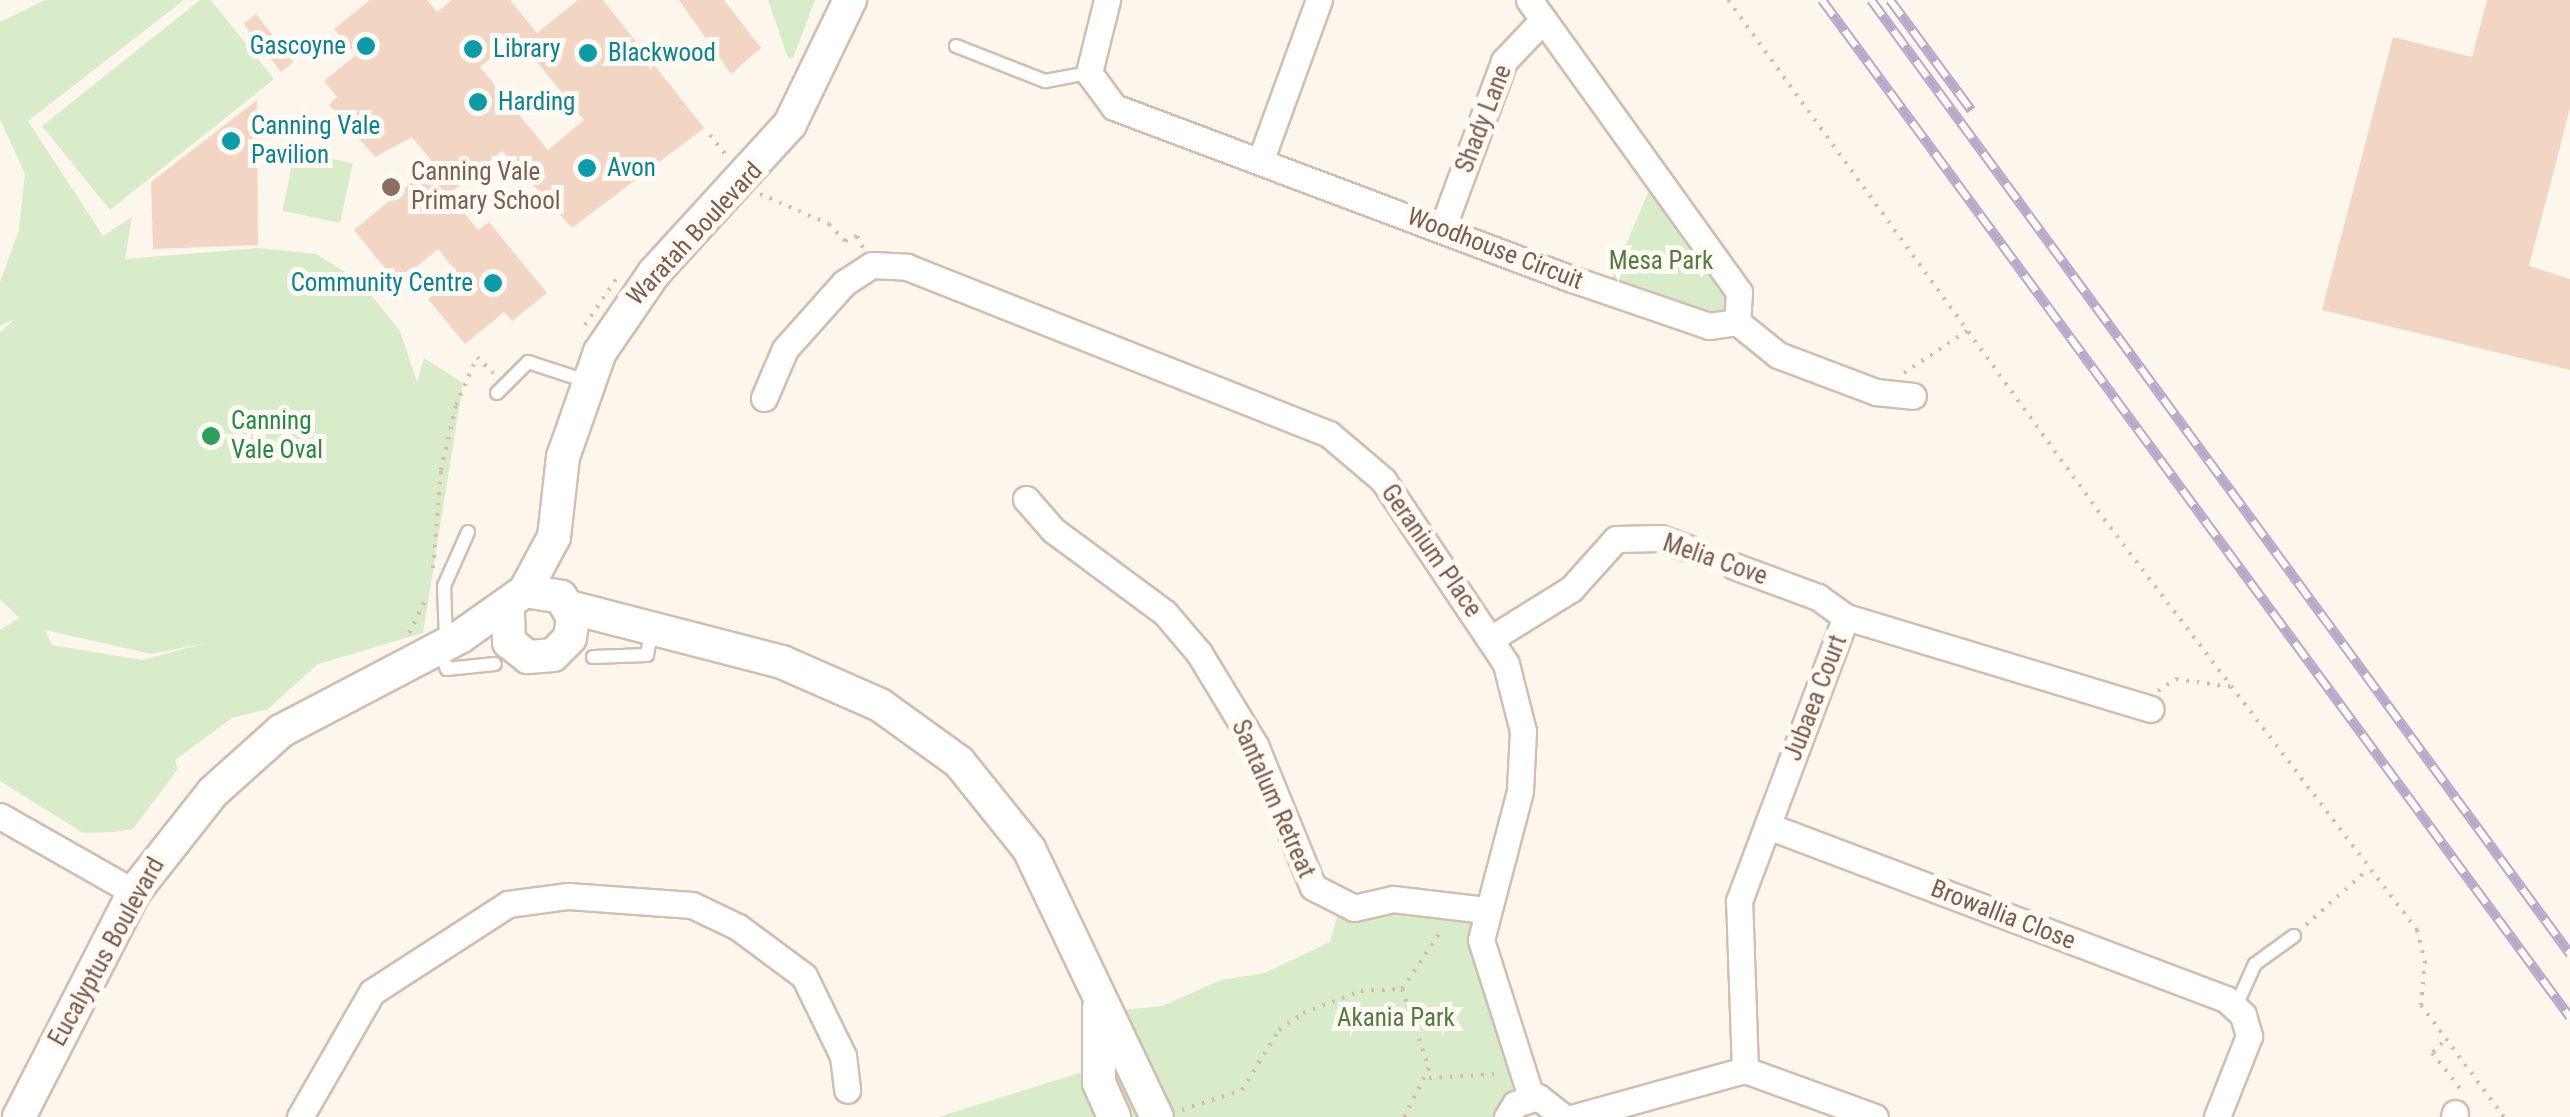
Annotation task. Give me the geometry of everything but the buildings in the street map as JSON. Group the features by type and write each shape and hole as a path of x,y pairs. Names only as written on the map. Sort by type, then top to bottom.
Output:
{"street":[{"name":"Waratah Boulevard","path":"516,600 544,568 554,537 563,457 586,381 640,289 790,124 850,0"},
{"path":"1089,73 1107,0"},
{"path":"1260,159 1318,0"},
{"path":"1536,10 1739,292 1736,322 1778,355 1876,392 1913,396"},
{"name":"Shady Lane","path":"1442,228 1504,60 1536,10"},
{"name":"Woodhouse Circuit","path":"1089,73 1114,106 1709,326 1736,322"},
{"path":"764,398 785,349 844,283 872,265"},
{"name":"Geranium Place","path":"872,265 908,268 1329,434 1414,518 1492,638 1523,731 1520,791 1481,940 1496,1003 1531,1097"},
{"name":"Santalum Retreat","path":"1026,498 1053,530 1165,614 1198,652 1255,746 1313,887 1354,908 1393,898 1486,910"},
{"name":"Waratah Boulevard","path":"554,537 575,626"},
{"name":"Melia Cove","path":"1492,638 1571,589 1616,538 1660,538 1688,548"},
{"name":"Melia Cove","path":"1734,566 1818,597 1846,618"},
{"path":"502,653 516,600 543,589 575,626"},
{"name":"Eucalyptus Boulevard","path":"19,1117 134,892 177,830 260,749 328,702 448,642 516,600"},
{"name":"Jubaea Court","path":"1745,1070 1736,925 1768,826 1846,618 2150,709"},
{"path":"448,642 542,658 575,626 614,622 782,662 880,704 959,762 1029,848 1099,1008 1156,1117"},
{"path":"0,816 134,892"},
{"name":"Browallia Close","path":"1768,826 2236,1006"},
{"path":"300,1117 372,992 508,904 568,896 692,905 738,927 804,976 844,1056 847,1090"},
{"path":"2216,1117 2248,1050 2248,1026 2236,1006"},
{"path":"1099,1008 1099,1083 1114,1117"},
{"path":"1575,1117 1745,1070 1876,1117"},
{"path":"1507,1117 1531,1097 1548,1100 1564,1117"}],"lane":[{"path":"956,46 1044,81 1089,73"},
{"path":"497,393 528,362 586,381"},
{"path":"448,642 444,586 468,532"},
{"path":"575,626 647,655 652,629"},
{"path":"2236,1006 2255,964 2294,936"}],"path":[{"path":"1728,0 2366,871 2418,930 2426,960 2421,1004 2442,1043 2504,1117"},
{"path":"710,134 730,159"},
{"path":"755,189 829,224 845,241 856,236 872,265"},
{"path":"1876,392 1971,328"},
{"path":"404,648 433,570 438,485 456,405 477,357 493,373"},
{"path":"2150,709 2162,684 2176,679 2234,687"},
{"path":"2294,936 2366,871"},
{"path":"1404,1117 1429,1078 1402,989 1452,904"},
{"path":"1156,1117 1242,1090 1279,1030 1303,1013 1361,991 1402,989"},
{"path":"2442,1043 2432,1053 2463,1090 2455,1115"},
{"path":"1429,1078 1507,1072"}],"green space":[{"name":"Canning Vale Oval","path":"45,0 184,0 28,121 103,236 132,217 125,259 258,248 316,254 360,281 400,331 417,382 424,358 463,383 423,633 318,664 268,709 232,718 175,760 178,769 133,829 83,833 0,781 0,630 19,618 0,599 0,332 15,319 0,326 0,282 19,230 25,174 0,119 0,22","holes":["45,630 151,654 206,643 142,660 52,645"]},
{"path":"200,0 211,0 274,79 110,210 42,126"},
{"path":"768,0 815,0 793,58 788,58"},
{"path":"295,151 353,163 340,223 282,211"},
{"name":"Mesa Park","path":"1653,181 1734,301 1719,319 1609,284"},
{"name":"Akania Park","path":"1391,903 1480,909 1530,1090 1505,1117 1147,1117 1115,1011 1162,1006 1221,980 1265,973 1330,942 1338,913"},
{"path":"1109,1039 1137,1117 938,1117 1083,1072"}],"railway":[{"path":"1822,0 2570,1017"},
{"path":"1871,0 2570,954"},
{"path":"1890,0 1971,110"}],"place":[{"name":"Gascoyne","path":"366,46"},
{"name":"Library","path":"473,49"},
{"name":"Blackwood","path":"588,53"},
{"name":"Harding","path":"478,102"},
{"name":"Canning Vale Pavilion","path":"231,141"},
{"name":"Avon","path":"587,168"},
{"name":"Canning Vale Primary School","path":"391,187"},
{"name":"Community Centre","path":"493,283"},
{"name":"Canning Vale Oval","path":"211,436"}]}
